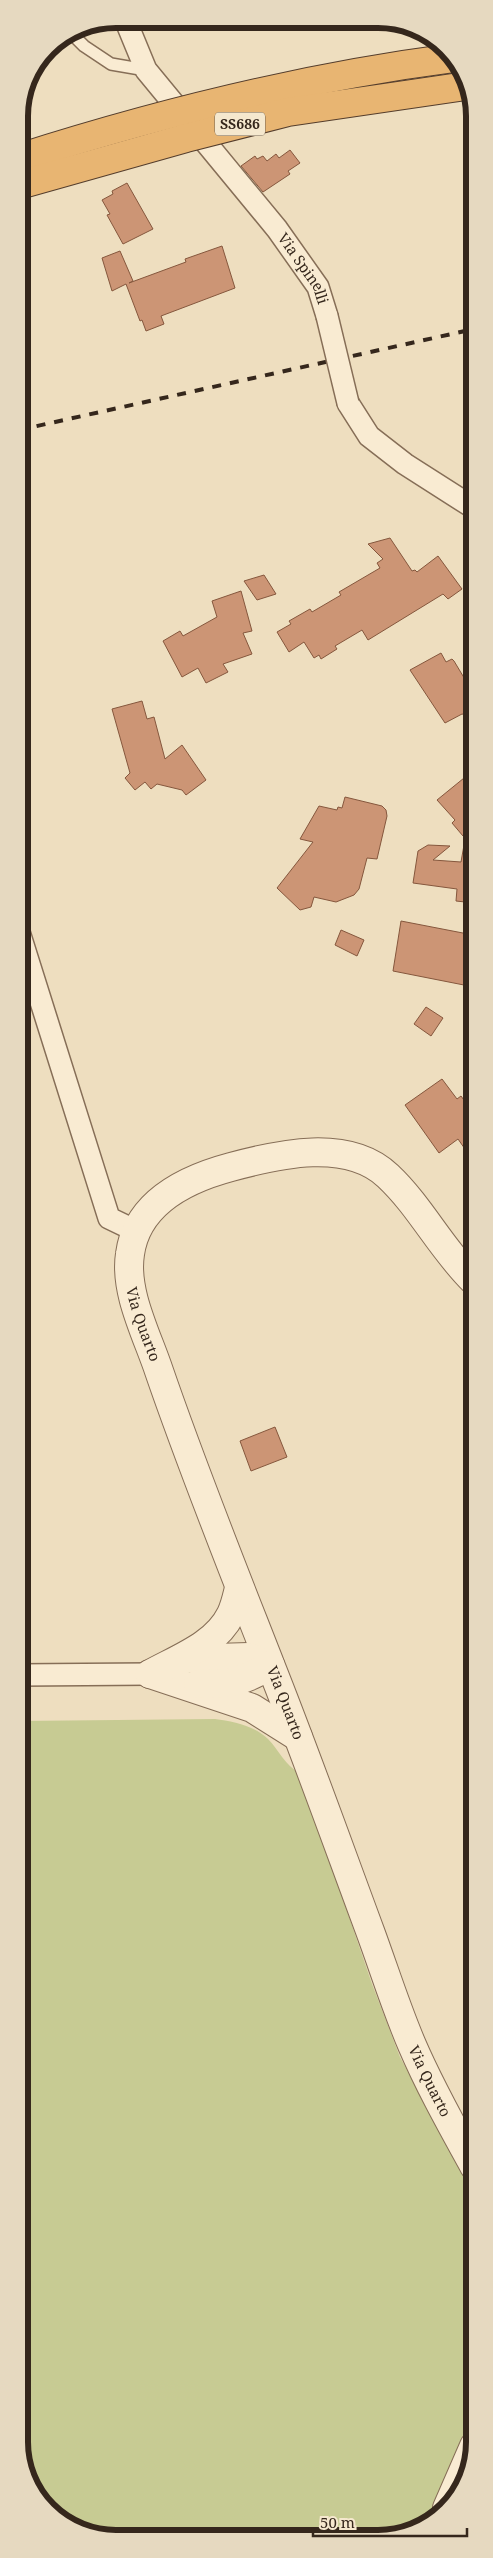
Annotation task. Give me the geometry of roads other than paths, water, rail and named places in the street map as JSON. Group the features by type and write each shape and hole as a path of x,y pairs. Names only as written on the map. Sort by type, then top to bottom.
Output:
{"highway":[{"name":"SS686","path":"28,155 128,126 296,85 386,67 446,59"},
{"name":"SS686","path":"28,183 177,140 288,112 461,87"}],"street":[{"name":"Via Spinelli","path":"130,28 146,70 277,229 318,287 348,403 369,436 405,464 466,503"},
{"path":"28,961 109,1218 136,1231"},
{"name":"Via Quarto","path":"466,1272 448,1253 386,1174 359,1159 328,1153 286,1155 241,1164 196,1178 171,1192 152,1206 136,1231 129,1262 137,1307 177,1425 298,1737 411,2043 442,2108 466,2152"},
{"path":"176,1672 217,1634 232,1613 239,1588"},
{"path":"28,1675 176,1672 231,1684 253,1676 270,1665"},
{"path":"176,1672 252,1708 298,1737"}],"lane":[{"path":"75,37 84,46 111,64 146,70"}],"railway":[{"path":"28,428 466,331"}]}
